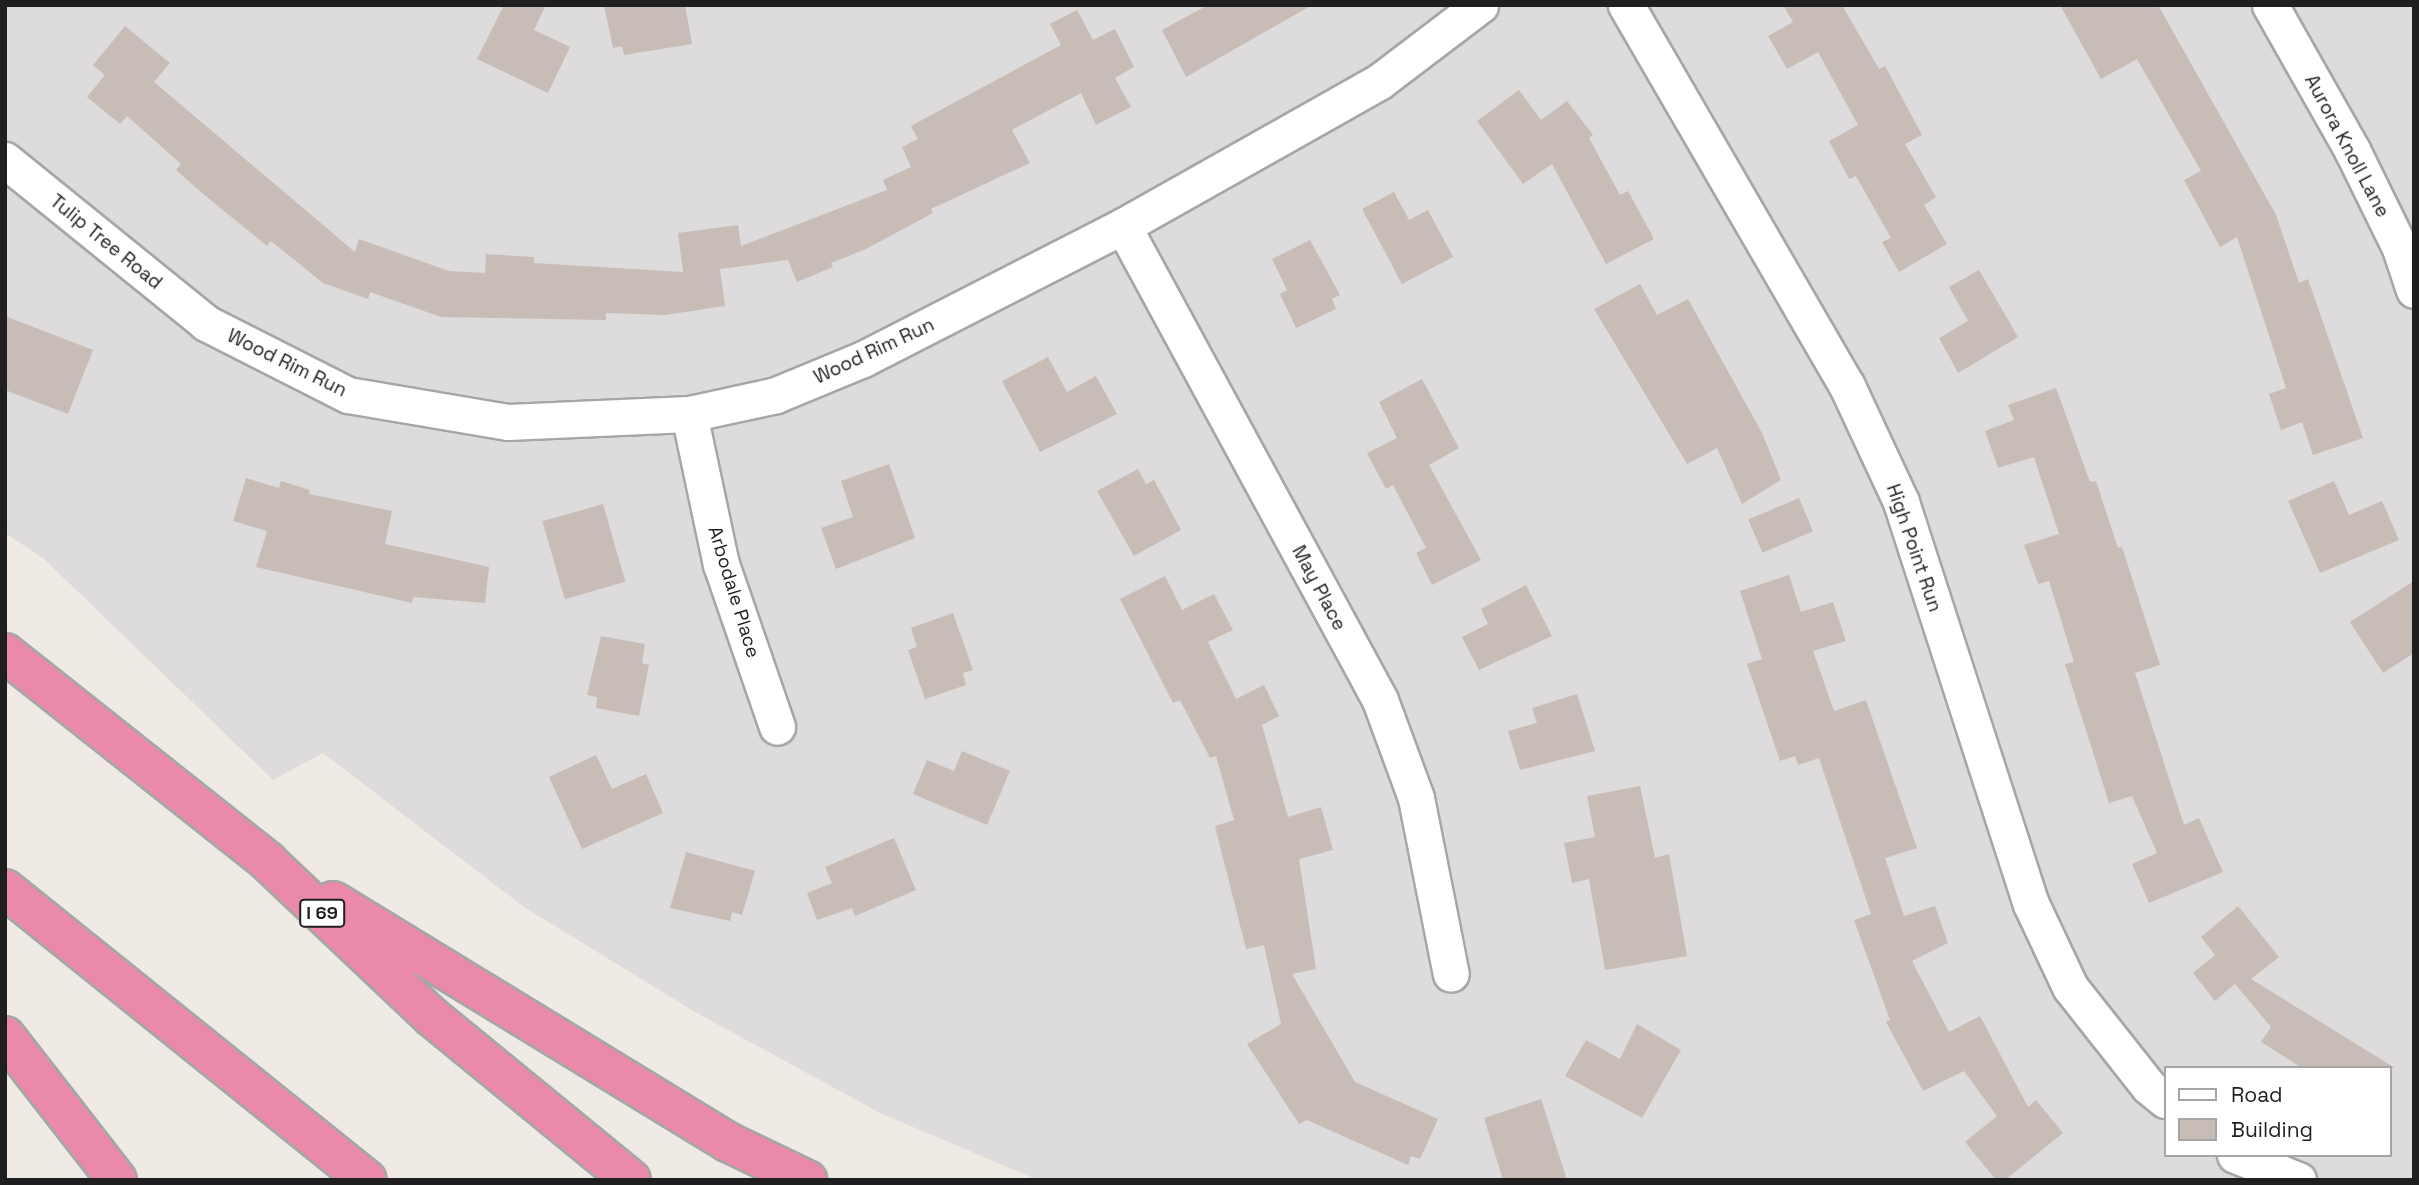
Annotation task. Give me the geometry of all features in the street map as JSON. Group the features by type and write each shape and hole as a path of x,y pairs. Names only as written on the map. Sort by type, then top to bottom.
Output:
{"highway":[{"name":"I 69","path":"5,653 267,861 432,1017 631,1180"},
{"path":"267,861 728,1142 807,1180"},
{"path":"5,889 367,1180"},
{"path":"5,1036 117,1180"}],"street":[{"name":"Wood Rim Run","path":"206,323 348,394 508,422 689,414 776,395 863,359 1123,226 1380,81 1480,5"},
{"name":"High Point Run","path":"1626,5 1847,386 1901,502 2031,904 2070,987 2149,1087 2164,1099"},
{"name":"Aurora Knoll Lane","path":"2270,5 2352,150 2400,248 2414,290"},
{"name":"Tulip Tree Road","path":"5,160 206,323"},
{"name":"May Place","path":"1123,226 1380,700 1416,798 1451,974"},
{"name":"Arbodale Place","path":"689,414 721,564 777,727"},
{"path":"2240,1157 2298,1180"}],"shaded area":[{"path":"5,5 2414,5 2414,1180 1038,1180 880,1113 695,1012 524,907 323,753 273,780 44,559 5,533"}],"building":[{"path":"504,5 546,5 534,30 570,47 548,93 477,59"},
{"path":"604,5 685,5 692,44 624,55 622,46 613,48"},
{"path":"1208,5 1312,5 1186,77 1162,30"},
{"path":"1783,5 1842,5 1879,69 1885,66 1922,135 1905,144 1936,197 1924,205 1947,244 1899,272 1882,242 1891,238 1856,176 1849,179 1829,141 1858,125 1818,52 1787,69 1768,36 1793,22"},
{"path":"2060,5 2158,5 2276,215 2299,283 2308,279 2363,438 2313,455 2302,422 2281,430 2269,394 2286,388 2237,237 2220,247 2184,180 2201,171 2137,59 2101,79"},
{"path":"1077,10 1093,40 1115,29 1134,67 1115,78 1131,107 1096,125 1081,93 1012,130 1030,163 931,209 933,213 866,249 831,263 833,267 797,282 788,260 720,269 725,306 665,315 606,313 606,320 441,317 370,292 368,299 323,283 271,241 267,246 202,193 176,170 181,164 127,116 120,124 87,97 105,75 93,65 125,26 170,63 154,82 355,252 359,239 449,271 485,273 486,254 534,257 534,263 683,272 678,233 738,225 741,246 887,190 883,180 911,167 902,147 918,139 911,126 1061,45 1050,24"},
{"path":"1519,90 1541,120 1567,101 1593,135 1589,138 1620,195 1628,191 1654,239 1606,264 1552,164 1523,184 1477,121"},
{"path":"1394,192 1409,220 1428,210 1453,257 1402,284 1362,209"},
{"path":"1310,240 1340,295 1332,299 1336,309 1296,328 1280,294 1287,290 1272,259"},
{"path":"1979,270 2018,337 1958,373 1939,338 1968,321 1949,287"},
{"path":"1640,284 1657,315 1688,299 1762,433 1781,480 1742,504 1717,448 1687,464 1594,309"},
{"path":"5,316 93,350 68,414 5,390"},
{"path":"1048,357 1067,392 1096,376 1117,414 1040,452 1002,381"},
{"path":"1422,379 1459,448 1429,465 1481,560 1432,585 1416,553 1426,548 1393,485 1386,489 1367,453 1397,438 1379,402"},
{"path":"2056,388 2090,482 2096,481 2118,548 2122,547 2160,665 2135,673 2184,825 2199,818 2223,872 2149,903 2132,864 2157,853 2132,796 2109,803 2065,664 2074,662 2049,581 2038,584 2024,545 2059,534 2034,457 1998,468 1985,431 2014,420 2008,405"},
{"path":"889,464 915,538 836,569 821,528 853,517 841,481"},
{"path":"1138,469 1146,484 1154,480 1181,530 1134,556 1097,491"},
{"path":"246,478 279,488 281,481 310,490 309,494 392,511 385,544 489,567 485,603 413,597 412,603 256,567 267,531 233,521"},
{"path":"2334,481 2349,515 2382,501 2399,540 2320,573 2288,501"},
{"path":"1799,498 1813,531 1762,553 1748,519"},
{"path":"603,504 625,582 565,599 542,521"},
{"path":"1789,575 1801,612 1833,602 1846,641 1813,651 1834,711 1866,700 1917,848 1885,858 1904,916 1935,906 1948,943 1912,961 1949,1032 1980,1016 2028,1107 2036,1100 2063,1133 2005,1180 1996,1180 1965,1142 1997,1116 1964,1071 1923,1091 1886,1022 1890,1020 1854,920 1871,914 1819,758 1798,765 1795,756 1780,761 1747,664 1762,659 1740,591"},
{"path":"1165,576 1182,610 1214,594 1233,630 1208,642 1236,699 1264,685 1279,716 1262,725 1288,817 1321,807 1333,850 1299,859 1316,969 1292,974 1355,1082 1438,1119 1420,1159 1411,1156 1408,1165 1307,1120 1299,1124 1247,1044 1281,1024 1264,945 1246,949 1215,826 1234,820 1216,756 1210,758 1180,700 1173,703 1120,599"},
{"path":"2414,581 2414,653 2383,673 2350,622"},
{"path":"1526,585 1552,636 1479,670 1462,637 1488,624 1481,609"},
{"path":"953,613 973,670 963,673 966,685 925,699 908,650 917,647 911,628"},
{"path":"601,636 645,644 642,663 649,665 639,716 596,708 597,697 587,695"},
{"path":"1577,694 1595,751 1520,770 1508,731 1537,723 1532,708"},
{"path":"962,751 1010,771 987,825 913,794 927,760 954,771"},
{"path":"596,755 612,789 646,774 663,813 582,849 549,777"},
{"path":"1640,786 1655,858 1669,854 1687,956 1605,970 1589,879 1572,883 1564,843 1595,837 1587,796"},
{"path":"894,838 916,890 855,916 852,908 817,920 807,893 832,883 825,867"},
{"path":"686,852 755,871 742,915 732,912 730,921 670,908"},
{"path":"2238,906 2279,957 2251,979 2395,1068 2299,1066 2261,1042 2271,1027 2235,984 2215,1001 2193,973 2215,955 2201,937"},
{"path":"1637,1024 1681,1050 1642,1118 1565,1076 1586,1040 1620,1059"},
{"path":"1541,1099 1567,1180 1503,1180 1484,1118"}]}
